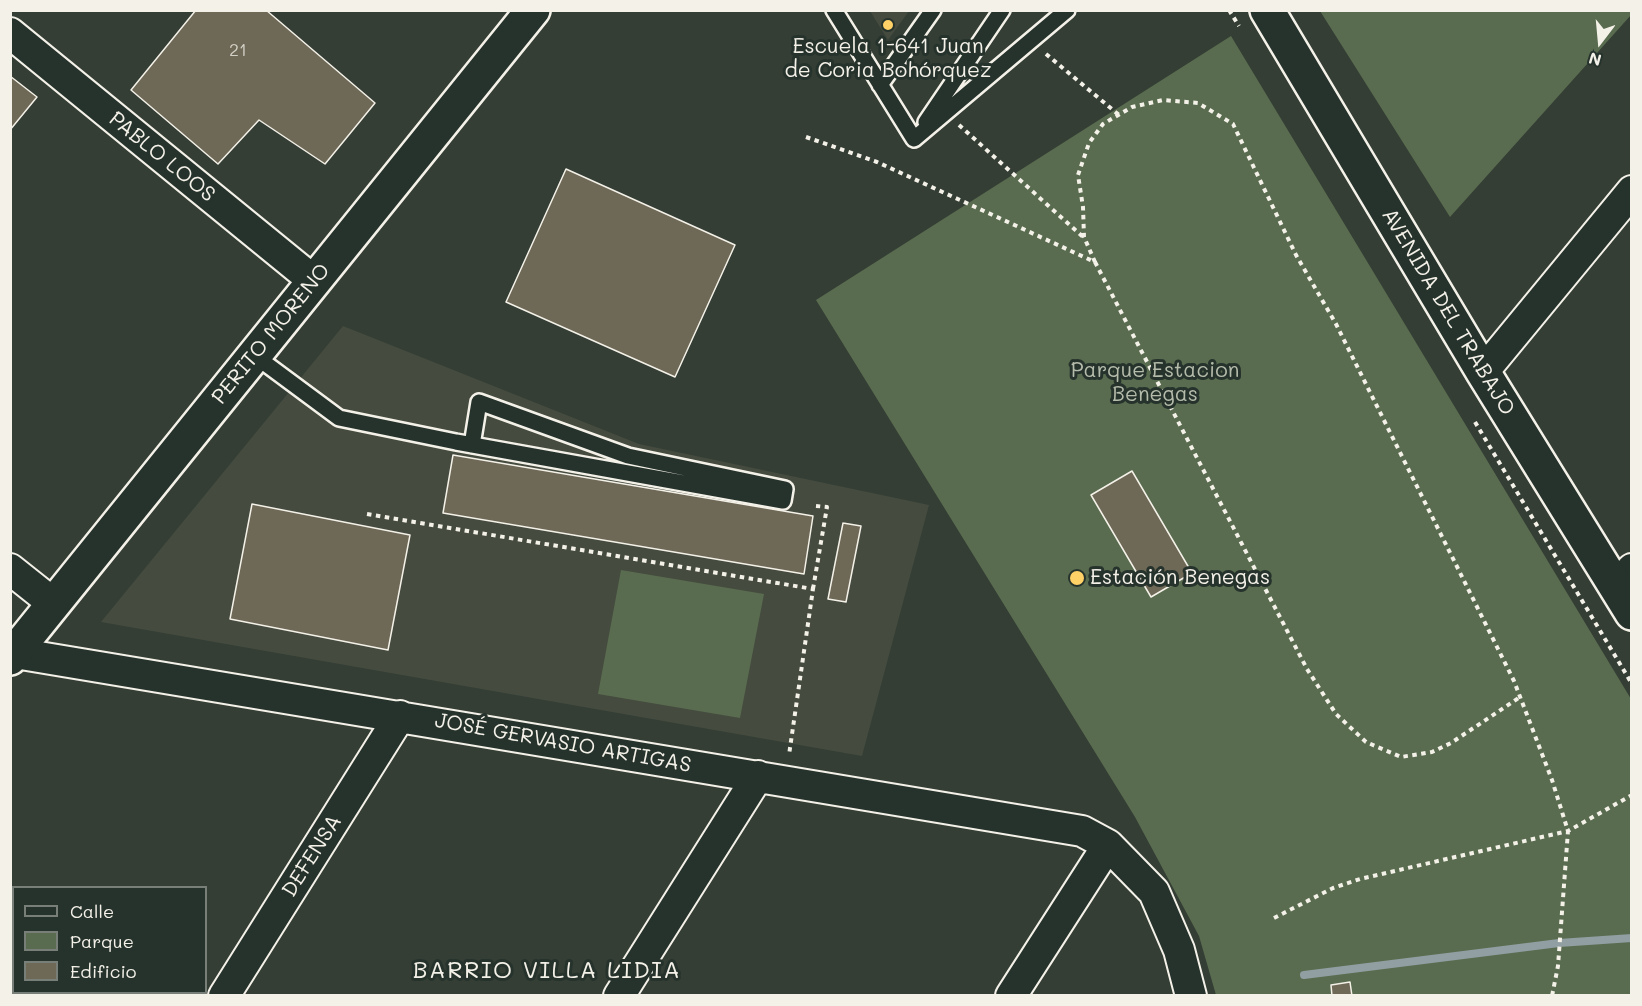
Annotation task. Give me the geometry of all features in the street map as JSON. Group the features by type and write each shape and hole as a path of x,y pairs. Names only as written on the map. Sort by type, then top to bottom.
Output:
{"main road":[{"name":"PERITO MORENO","path":"13,656 533,10"},
{"name":"AVENIDA DEL TRABAJO","path":"1267,10 1483,372 1626,590"}],"street":[{"name":"PABLO LOOS","path":"10,33 314,280"},
{"path":"1483,372 1632,191"},
{"path":"10,569 54,604"},
{"name":"JOSÉ GERVASIO ARTIGAS","path":"13,656 400,716 1082,831 1108,845 1154,892 1179,950 1191,996"},
{"name":"DEFENSA","path":"224,996 400,716"},
{"path":"619,996 758,776"},
{"path":"1011,996 1108,845"}],"lane":[{"path":"834,10 914,139"},
{"path":"880,85 933,10"},
{"path":"914,139 1002,10"},
{"path":"914,139 1067,10"},
{"path":"254,355 339,418 472,445 783,501 785,489 628,456 479,402 472,445"}],"path":[{"path":"1030,42 1119,114"},
{"path":"1520,697 1451,743 1432,752 1401,757 1366,742 1336,714 1307,669 1084,237 1083,207 1078,175 1089,143 1103,124 1132,107 1163,100 1198,103 1233,124 1296,255 1336,324 1514,681 1552,780 1568,831 1558,966 1552,996"},
{"path":"945,113 1084,237"},
{"path":"806,137 876,162 1095,262"},
{"path":"791,743 827,507 816,506"},
{"path":"367,514 813,589"},
{"path":"1274,918 1333,888 1360,879 1568,831 1632,795"}],"shaded area":[{"name":"Escuela 1-641 Juan de Coria Bohórquez","path":"870,11 909,11 888,40"},
{"path":"343,326 639,444 929,505 862,756 101,622"}],"green space":[{"path":"1631,10 1631,15 1450,217 1320,11"},
{"name":"Parque Estacion Benegas","path":"1231,36 1631,699 1631,995 1216,995 1199,936 1135,817 816,300"},
{"path":"621,570 764,594 740,718 598,694"}],"building":[{"path":"196,10 266,10 375,103 325,164 259,120 218,164 131,90"},
{"path":"10,76 37,97 10,130"},
{"path":"566,169 735,245 675,377 506,302"},
{"path":"453,455 813,516 804,574 443,513"},
{"name":"Estación Benegas","path":"1132,471 1192,573 1151,597 1091,495"},
{"path":"252,504 410,535 388,650 230,619"},
{"path":"843,523 861,526 846,602 828,599"},
{"path":"1350,982 1352,996 1332,996 1331,985"}],"waterway":[{"path":"1304,975 1559,943 1632,938"}],"place":[{"name":"Escuela 1-641 Juan de Coria Bohórquez","path":"888,25"},
{"name":"Estación Benegas","path":"1077,578"}],"district":[{"name":"BARRIO VILLA LIDIA","path":"547,971"}]}
